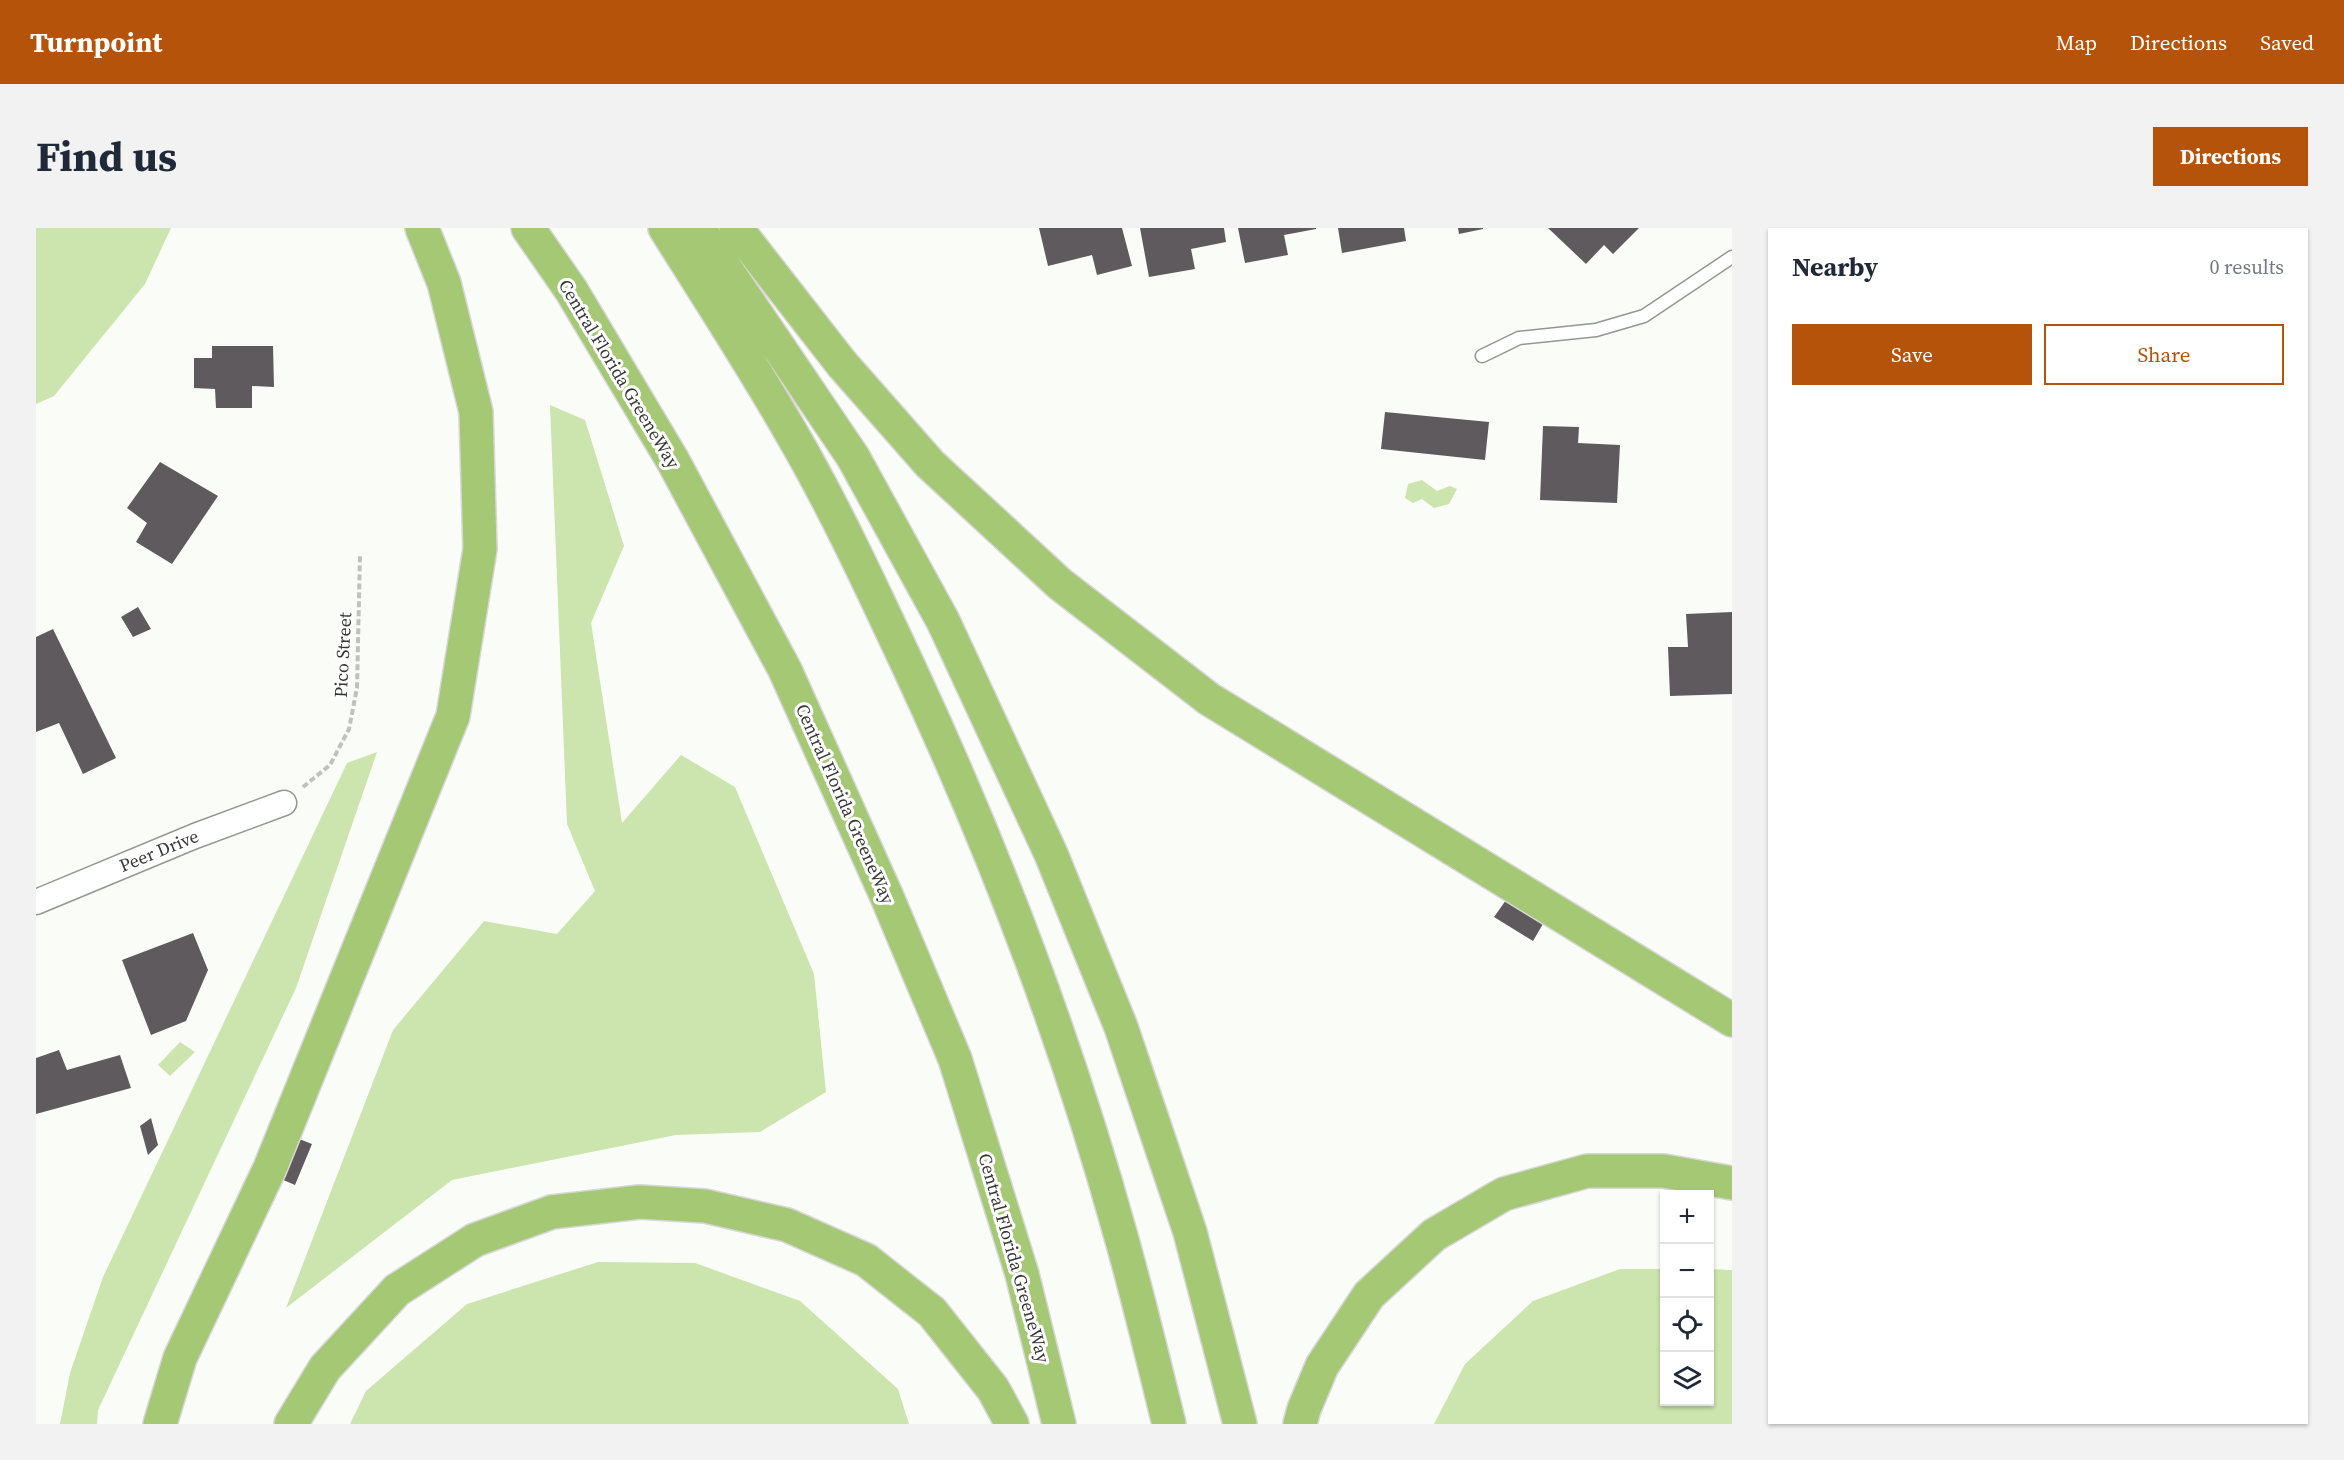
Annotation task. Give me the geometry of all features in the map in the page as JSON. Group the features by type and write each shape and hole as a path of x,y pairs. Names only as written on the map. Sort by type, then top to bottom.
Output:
{"highway":[{"path":"160,1424 180,1358 270,1168 453,716 480,549 476,412 444,283 422,228"},
{"name":"Central Florida GreeneWay","path":"528,228 571,290 673,461 785,670 887,897 955,1059 1022,1274 1059,1424"},
{"path":"666,228 790,430 866,575 949,754 1042,989 1087,1122 1120,1233 1168,1424"},
{"path":"698,228 853,457 943,621 1051,854 1121,1027 1190,1232 1240,1424"},
{"path":"736,228 842,364 930,464 1060,584 1209,699 1732,1020"},
{"path":"1300,1424 1322,1366 1369,1295 1434,1235 1504,1194 1587,1172 1664,1171 1732,1183"},
{"path":"291,1424 325,1368 397,1290 465,1246 475,1240 552,1212 640,1202 705,1206 787,1225 866,1260 932,1312 993,1389 1012,1424"}],"street":[{"name":"Peer Drive","path":"36,902 284,802"}],"lane":[{"path":"1482,356 1519,338 1596,330 1644,316 1732,257"}],"path":[{"name":"Pico Street","path":"284,802 330,765 349,729 357,688 360,554"}],"shaded area":[{"path":"36,228 171,228 145,284 54,396 36,404"},
{"path":"550,405 585,420 624,546 591,623 622,823 681,755 735,787 814,974 826,1092 760,1132 676,1135 452,1180 286,1308 393,1030 484,921 557,934 595,891 567,824"},
{"path":"1422,480 1437,491 1450,486 1457,489 1449,504 1434,508 1422,499 1413,503 1405,498 1408,484"},
{"path":"377,752 296,988 98,1410 97,1424 60,1424 70,1373 103,1277 347,763"},
{"path":"180,1042 195,1052 170,1076 158,1065"},
{"path":"598,1262 695,1263 800,1301 898,1389 909,1424 350,1424 366,1391 467,1304"},
{"path":"1620,1269 1660,1269 1660,1406 1714,1406 1714,1269 1732,1270 1732,1424 1434,1424 1465,1364 1533,1301"}],"building":[{"path":"1039,228 1122,228 1132,266 1097,275 1092,255 1048,266"},
{"path":"1140,228 1224,228 1226,242 1191,249 1195,269 1149,277"},
{"path":"1238,228 1316,229 1284,235 1288,255 1245,263"},
{"path":"1338,228 1404,228 1406,241 1342,253"},
{"path":"1458,228 1483,228 1483,229 1459,234"},
{"path":"1548,228 1639,228 1613,254 1604,245 1586,264"},
{"path":"212,346 273,346 274,387 252,386 252,408 216,408 215,389 194,388 194,358 212,358"},
{"path":"1385,412 1489,422 1485,460 1381,449"},
{"path":"1543,426 1579,427 1578,443 1620,445 1617,503 1540,500"},
{"path":"160,462 218,496 172,564 136,542 147,523 127,508"},
{"path":"138,607 151,629 133,637 121,617"},
{"path":"1732,612 1732,694 1670,696 1668,647 1688,647 1686,614"},
{"path":"53,629 116,758 83,774 59,723 36,732 36,637"},
{"path":"1511,893 1547,917 1533,941 1494,917"},
{"path":"193,933 208,970 186,1021 151,1035 122,960"},
{"path":"59,1050 67,1070 120,1055 131,1088 36,1114 36,1058"},
{"path":"151,1118 158,1145 148,1155 140,1126"},
{"path":"284,1133 312,1144 295,1185 267,1173"}]}
